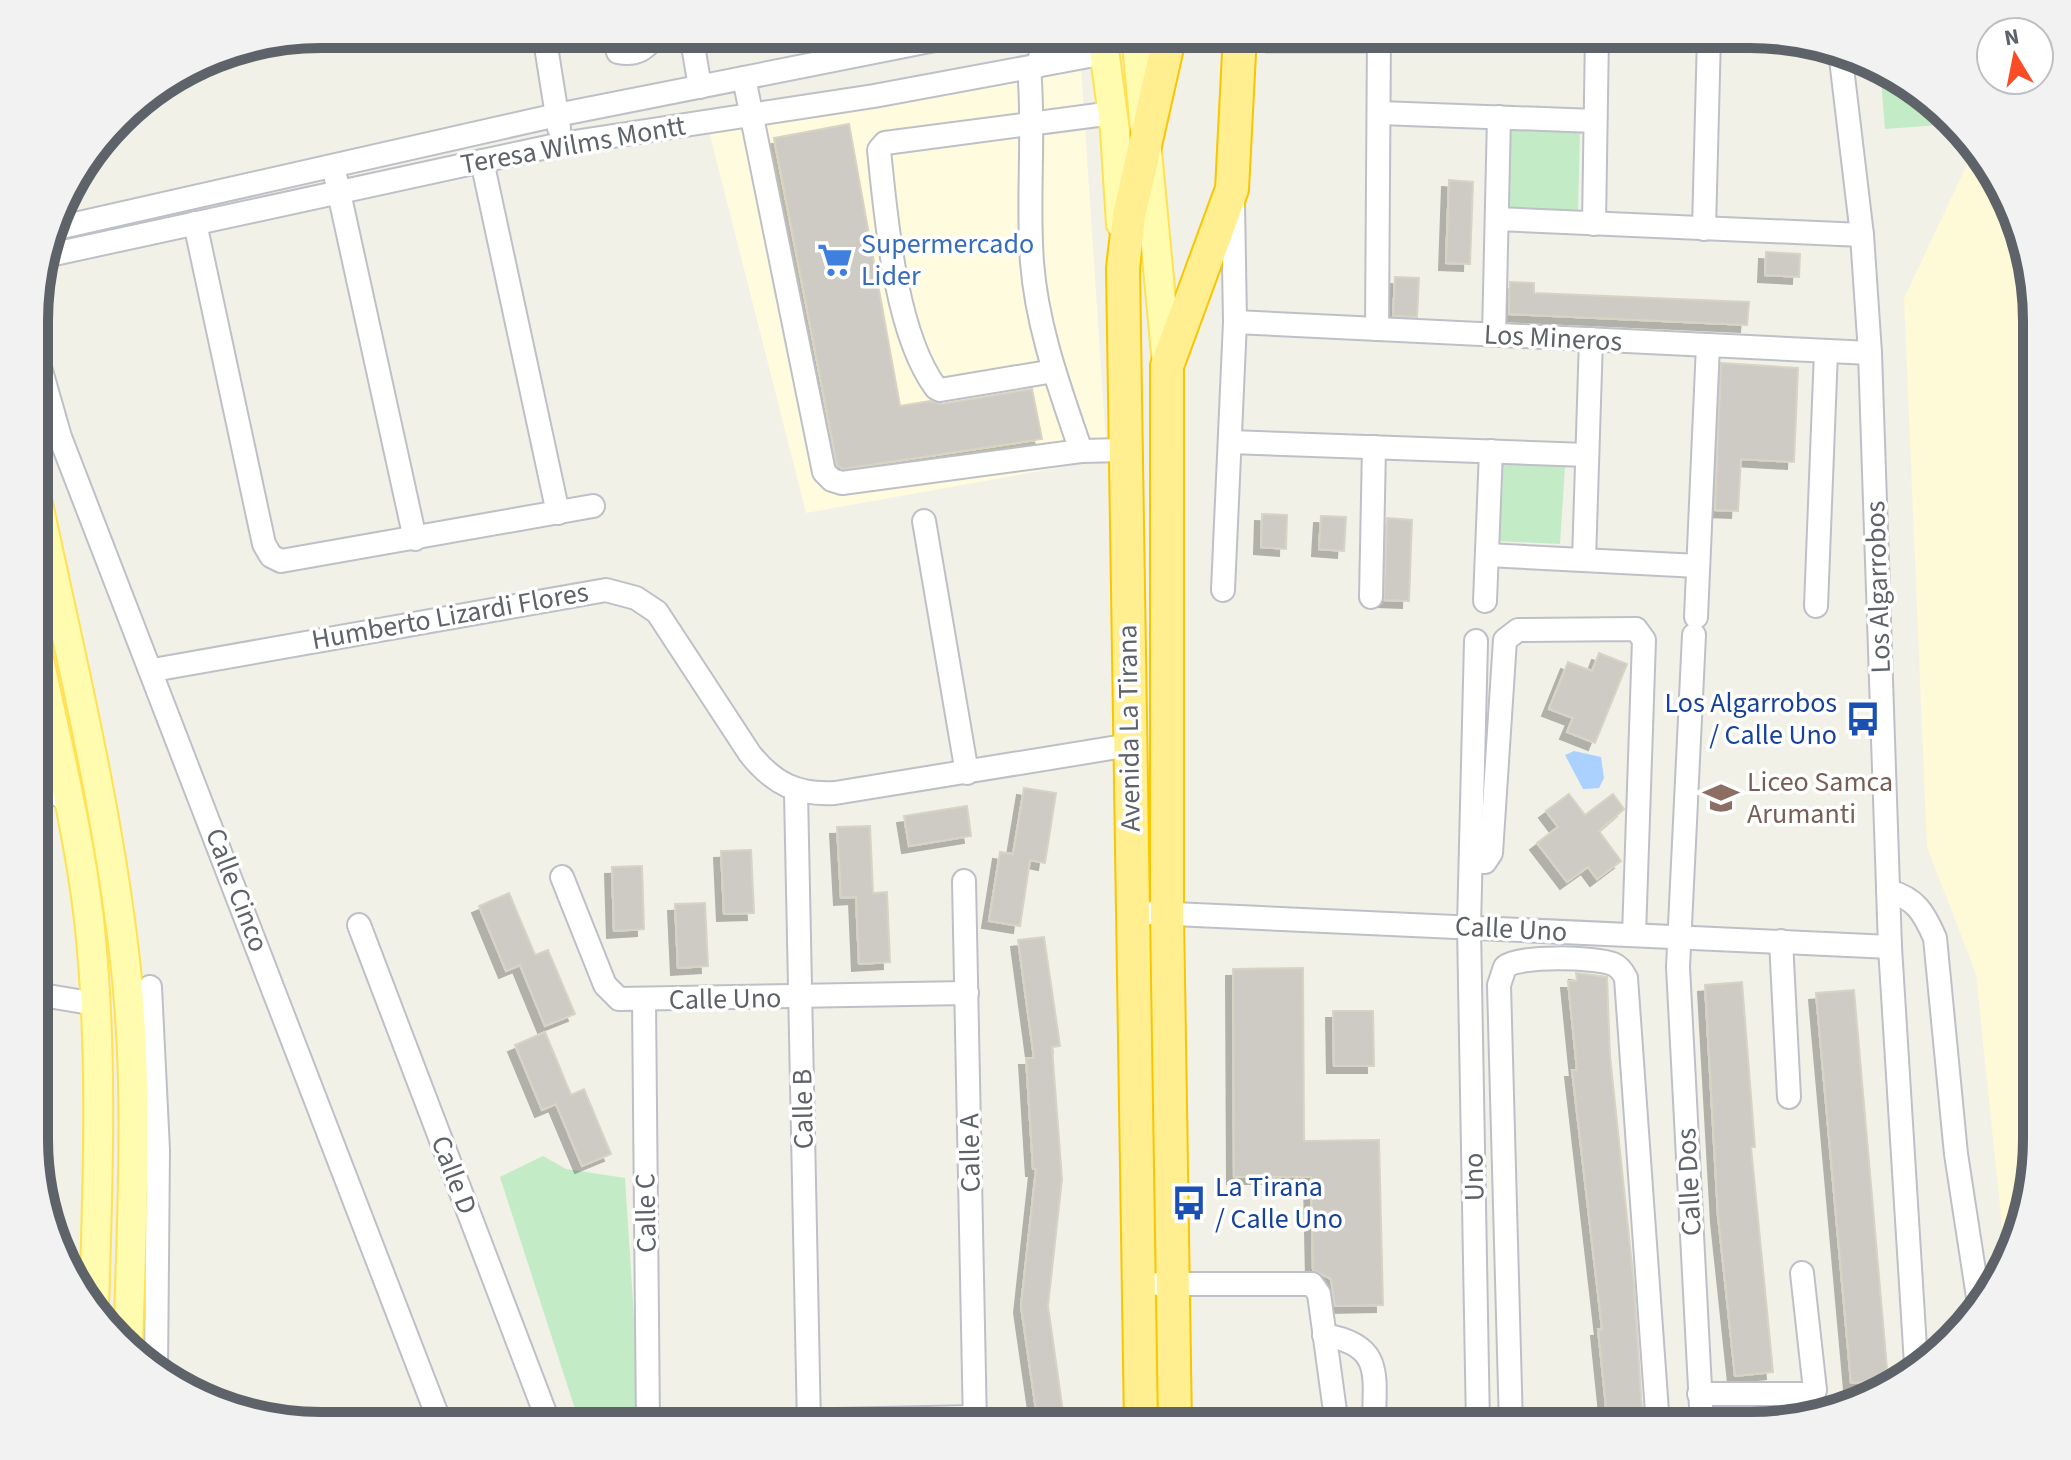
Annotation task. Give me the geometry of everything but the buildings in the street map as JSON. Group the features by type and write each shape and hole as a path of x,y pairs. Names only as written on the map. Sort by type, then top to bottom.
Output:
{"highway":[{"name":"Avenida La Tirana","path":"1141,1412 1123,268 1129,216 1149,140 1167,49"},
{"name":"Avenida La Tirana","path":"1175,1412 1167,914 1167,366 1232,189 1239,49"}],"main road":[{"path":"1104,49 1113,113 1123,268"},
{"path":"1138,49 1149,140 1167,366"},
{"path":"48,552 109,841 125,955 131,1033 132,1192 128,1332"},
{"path":"48,703 86,895 96,1004 94,1290"}],"street":[{"path":"546,49 561,144"},
{"path":"617,49 628,54 645,49"},
{"path":"694,49 700,87"},
{"name":"Teresa Wilms Montt","path":"65,226 557,115 744,78 855,49"},
{"path":"1042,49 1033,67 1032,262 1039,315 1081,451"},
{"name":"Teresa Wilms Montt","path":"56,254 561,144 1033,67 1088,49"},
{"path":"1377,329 1379,49"},
{"path":"1594,224 1597,49"},
{"path":"1704,229 1709,49"},
{"name":"Los Algarrobos","path":"1842,64 1862,235 1870,353 1890,947 1916,1356"},
{"path":"744,78 824,472 832,480 842,483 1081,451 1125,450"},
{"path":"1054,371 936,388 916,346 888,247 879,150 885,143 1033,121 1113,113"},
{"path":"1380,113 1595,121"},
{"path":"1494,335 1499,117"},
{"path":"482,161 558,513"},
{"path":"334,166 415,539"},
{"name":"Avenida La Tirana","path":"1223,590 1235,322 1232,189"},
{"path":"1497,219 1862,235"},
{"path":"195,223 264,544 271,556 281,561 593,506"},
{"name":"Los Mineros","path":"1235,322 1870,353"},
{"path":"1584,560 1591,339"},
{"name":"Calle Dos","path":"1701,1412 1678,967 1708,345"},
{"path":"1816,606 1826,351"},
{"name":"Calle Cinco","path":"48,397 56,426 153,670 436,1411"},
{"path":"1230,442 1587,455"},
{"path":"1371,597 1374,447"},
{"path":"1485,601 1491,451"},
{"path":"924,521 967,773"},
{"path":"1487,555 1698,566"},
{"name":"Humberto Lizardi Flores","path":"153,670 591,590 622,593 648,605 666,622 750,754 769,775 796,792"},
{"path":"1471,862 1485,862 1491,853 1505,640 1518,630 1636,629 1644,640 1634,935"},
{"name":"Uno","path":"1476,641 1469,927 1478,1412"},
{"path":"796,792 835,793 1130,745"},
{"path":"49,788 70,803"},
{"name":"Calle B","path":"796,792 809,1411"},
{"name":"Calle Uno","path":"562,877 609,991 619,999 967,993"},
{"name":"Calle A","path":"964,881 975,1411"},
{"path":"1888,891 1908,896 1923,910 1935,938 1956,1154 1977,1290"},
{"name":"Calle Uno","path":"1132,912 1890,947"},
{"name":"Calle D","path":"359,925 543,1411"},
{"path":"1781,941 1789,1097"},
{"path":"1511,1412 1499,978 1509,963 1520,959 1605,962 1619,967 1626,978 1657,1412"},
{"path":"150,987 158,1150 156,1357"},
{"path":"49,996 96,1004"},
{"name":"Calle C","path":"644,1000 648,1411"},
{"path":"1699,1394 1807,1394 1815,1390 1802,1273"},
{"path":"1139,1284 1309,1283 1319,1294 1335,1412"},
{"path":"1324,1335 1361,1346 1371,1358 1373,1412"}],"shaded area":[{"path":"1081,68 1107,459 806,513 709,131"},
{"path":"49,937 50,942 52,1184"}],"green space":[{"path":"1267,49 1368,49 1368,54 1265,54"},
{"path":"1881,82 1916,104 1939,125 1885,129"},
{"path":"1509,128 1580,129 1578,210 1507,209"},
{"path":"1500,462 1565,466 1560,544 1496,541"},
{"path":"543,1156 566,1169 625,1178 640,1411 576,1411 500,1177"}],"sand":[{"path":"1969,159 1986,184 2009,233 2018,268 2022,303 2022,1157 2018,1192 2003,1240 1976,974 1927,847 1904,298"}],"water":[{"path":"1574,751 1601,757 1604,778 1599,788 1583,789 1565,755"}],"place":[{"name":"Supermercado Lider","path":"835,260"},
{"name":"Los Algarrobos / Calle Uno","path":"1863,719"},
{"name":"Liceo Samca Arumanti","path":"1721,798"},
{"name":"La Tirana / Calle Uno","path":"1189,1203"}]}
